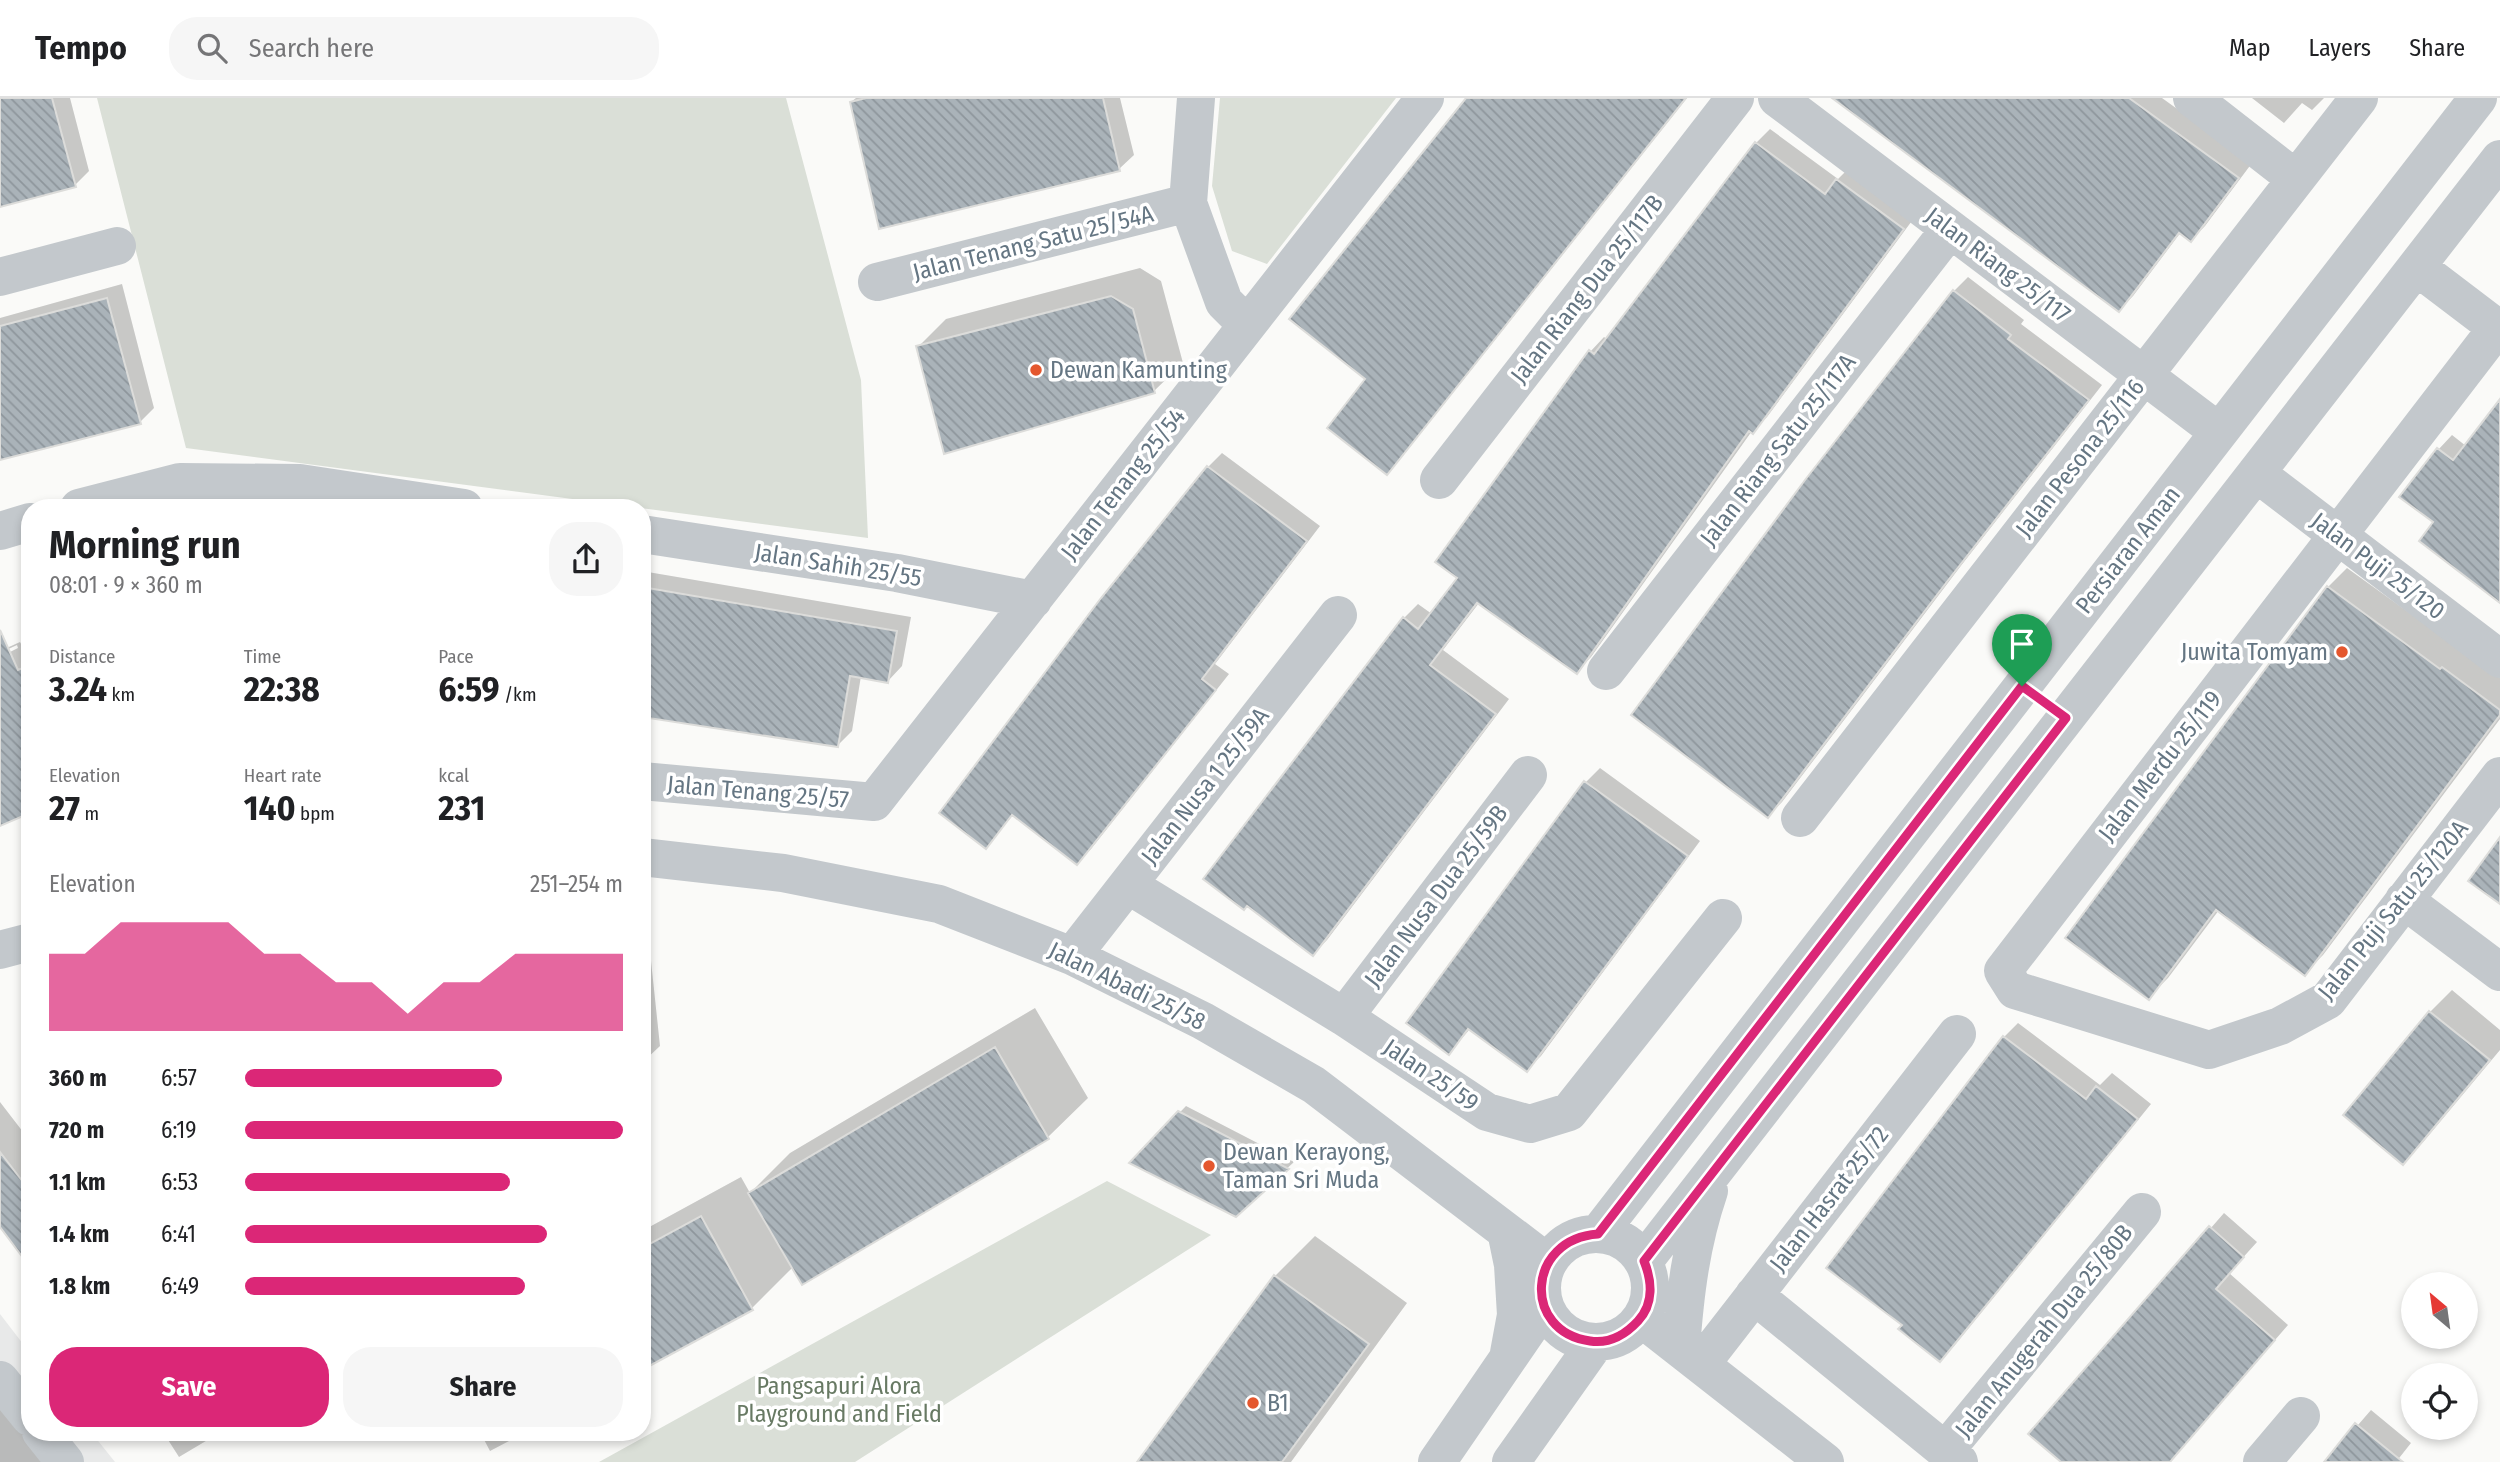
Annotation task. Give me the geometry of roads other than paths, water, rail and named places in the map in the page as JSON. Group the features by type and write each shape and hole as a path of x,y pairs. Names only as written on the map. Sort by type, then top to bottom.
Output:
{"street":[{"path":"1196,98 1188,203 1224,302 1247,325"},
{"name":"Jalan Tenang 25/54","path":"874,802 1425,98"},
{"name":"Jalan Riang Dua 25/117B","path":"1439,480 1735,98"},
{"name":"Jalan Riang 25/117","path":"1777,98 2219,432"},
{"path":"2192,98 2296,179"},
{"name":"Jalan Pesona 25/116","path":"1800,818 2359,98"},
{"name":"Persiaran Aman","path":"1598,1234 2478,98"},
{"path":"1644,1261 2500,159"},
{"name":"Jalan Tenang Satu 25/54A","path":"877,282 1188,203"},
{"name":"Jalan Riang Satu 25/117A","path":"1606,671 1950,229"},
{"path":"0,277 117,246"},
{"path":"2417,267 2499,329"},
{"name":"Jalan Merdu 25/119","path":"2003,971 2499,329"},
{"name":"Jalan Puji 25/120","path":"2256,473 2500,659"},
{"path":"114,499 180,482 300,483 405,499"},
{"path":"0,531 21,525"},
{"name":"Jalan Sahih 25/55","path":"651,535 897,573 1033,600"},
{"name":"Jalan Nusa 1 25/59A","path":"1072,956 1338,615"},
{"path":"2022,686 2066,718"},
{"name":"Jalan Nusa Dua 25/59B","path":"1344,1017 1528,775"},
{"name":"Jalan Puji Satu 25/120A","path":"2003,971 2015,990 2208,1050 2280,1026 2328,1000 2500,776"},
{"name":"Jalan Tenang 25/57","path":"651,782 874,802"},
{"name":"Jalan Abadi 25/58","path":"651,858 783,873 939,904 1072,956 1203,1021 1314,1085 1548,1263"},
{"name":"Jalan 25/59","path":"1128,885 1344,1017 1487,1112 1530,1124 1569,1112 1723,918"},
{"path":"2404,900 2500,972"},
{"path":"0,950 21,944"},
{"name":"Jalan Hasrat 25/72","path":"1691,1357 1755,1296 1957,1034"},
{"path":"1691,1357 1686,1282 1696,1229 1717,1169"},
{"name":"Jalan Anugerah Dua 25/80B","path":"1952,1456 2142,1212"},
{"path":"1506,1231 1513,1265 1516,1315 1508,1359"},
{"path":"1598,1234 1616,1237 1632,1247 1644,1261 1650,1290 1648,1305 1629,1331 1613,1340 1596,1342 1579,1340 1564,1332 1544,1306 1541,1292 1548,1263 1556,1251 1583,1235 1598,1234"},
{"path":"1755,1296 1952,1456"},
{"path":"1437,1462 1544,1306"},
{"path":"1641,1318 1825,1462"},
{"path":"1511,1462 1596,1342"},
{"path":"0,1380 21,1406"},
{"path":"2262,1462 2301,1416"},
{"path":"48,1441 65,1462"}],"place":[{"name":"Dewan Kamunting","path":"1036,370"},
{"name":"Juwita Tomyam","path":"2342,652"},
{"name":"Dewan Kerayong, Taman Sri Muda","path":"1209,1166"},
{"name":"B1","path":"1253,1403"}],"park label":[{"name":"Pangsapuri Alora Playground and Field","path":"839,1400"}]}
